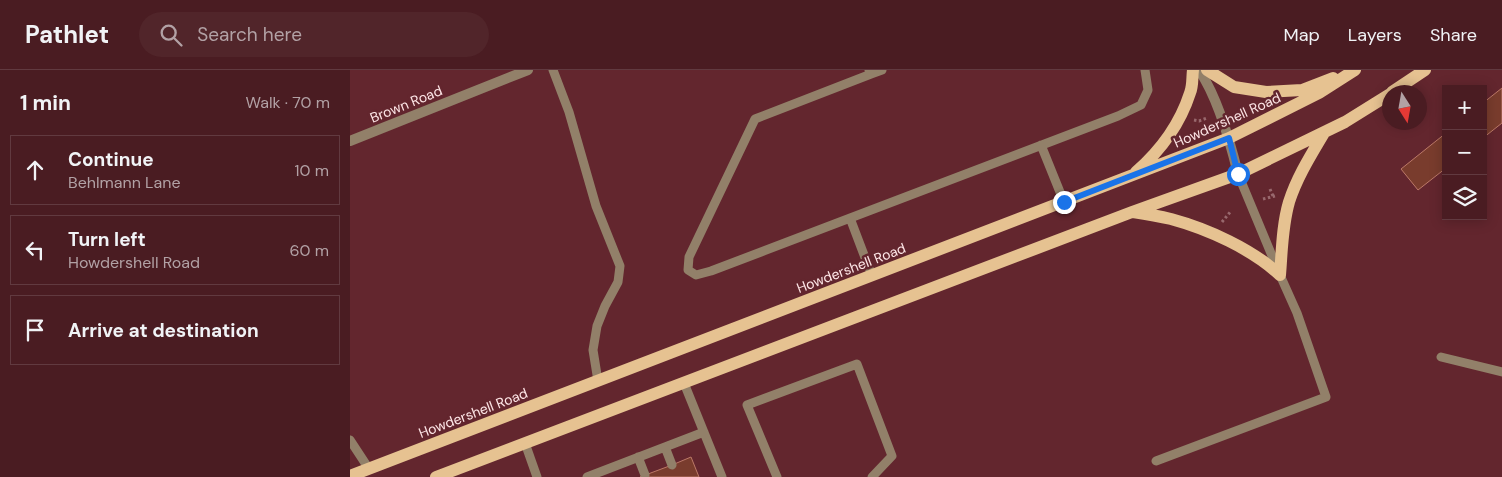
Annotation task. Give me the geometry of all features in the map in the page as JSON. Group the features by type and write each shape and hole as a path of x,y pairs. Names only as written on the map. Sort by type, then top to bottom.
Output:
{"main road":[{"path":"1132,176 1160,148 1173,129 1191,92 1193,70"},
{"path":"1207,70 1234,87 1266,92 1302,90 1354,70"},
{"name":"Howdershell Road","path":"350,476 1229,138 1319,94 1354,70"},
{"path":"1403,85 1425,70"},
{"path":"436,477 1132,212 1238,174 1324,133 1382,99"},
{"path":"1280,275 1283,233 1288,203 1297,180 1324,133"},
{"path":"1132,212 1172,220 1215,235 1268,264 1280,275"}],"street":[{"name":"Brown Road","path":"350,141 528,70"},
{"path":"1199,70 1229,138 1238,174"}],"lane":[{"path":"553,70 569,112 596,206 620,266 618,282 597,326 593,350 598,381"},
{"path":"882,70 870,72 755,119 689,257 688,270 696,275 711,271 1118,116 1141,105 1148,90 1145,70"},
{"path":"1041,145 1064,202"},
{"path":"1156,461 1326,397 1297,313 1238,174"},
{"path":"850,218 872,276"},
{"path":"1441,357 1502,372"},
{"path":"776,477 746,405 857,364 892,456 872,477"},
{"path":"684,383 722,477"},
{"path":"587,477 704,432"},
{"path":"350,440 369,469"},
{"path":"525,443 537,477"},
{"path":"665,447 672,465"},
{"path":"638,457 645,475"},
{"path":"612,468 615,477"}],"path":[{"path":"1189,119 1198,121 1208,117"},
{"path":"1270,189 1273,196"},
{"path":"1263,199 1280,196"},
{"path":"1219,226 1232,212"}],"building":[{"path":"1502,88 1502,123 1487,135 1487,130 1487,100"},
{"path":"1442,136 1442,171 1418,190 1401,169"},
{"path":"691,457 699,477 640,477 672,465"}],"route":[{"path":"1064,202 1229,138 1238,174"}]}
